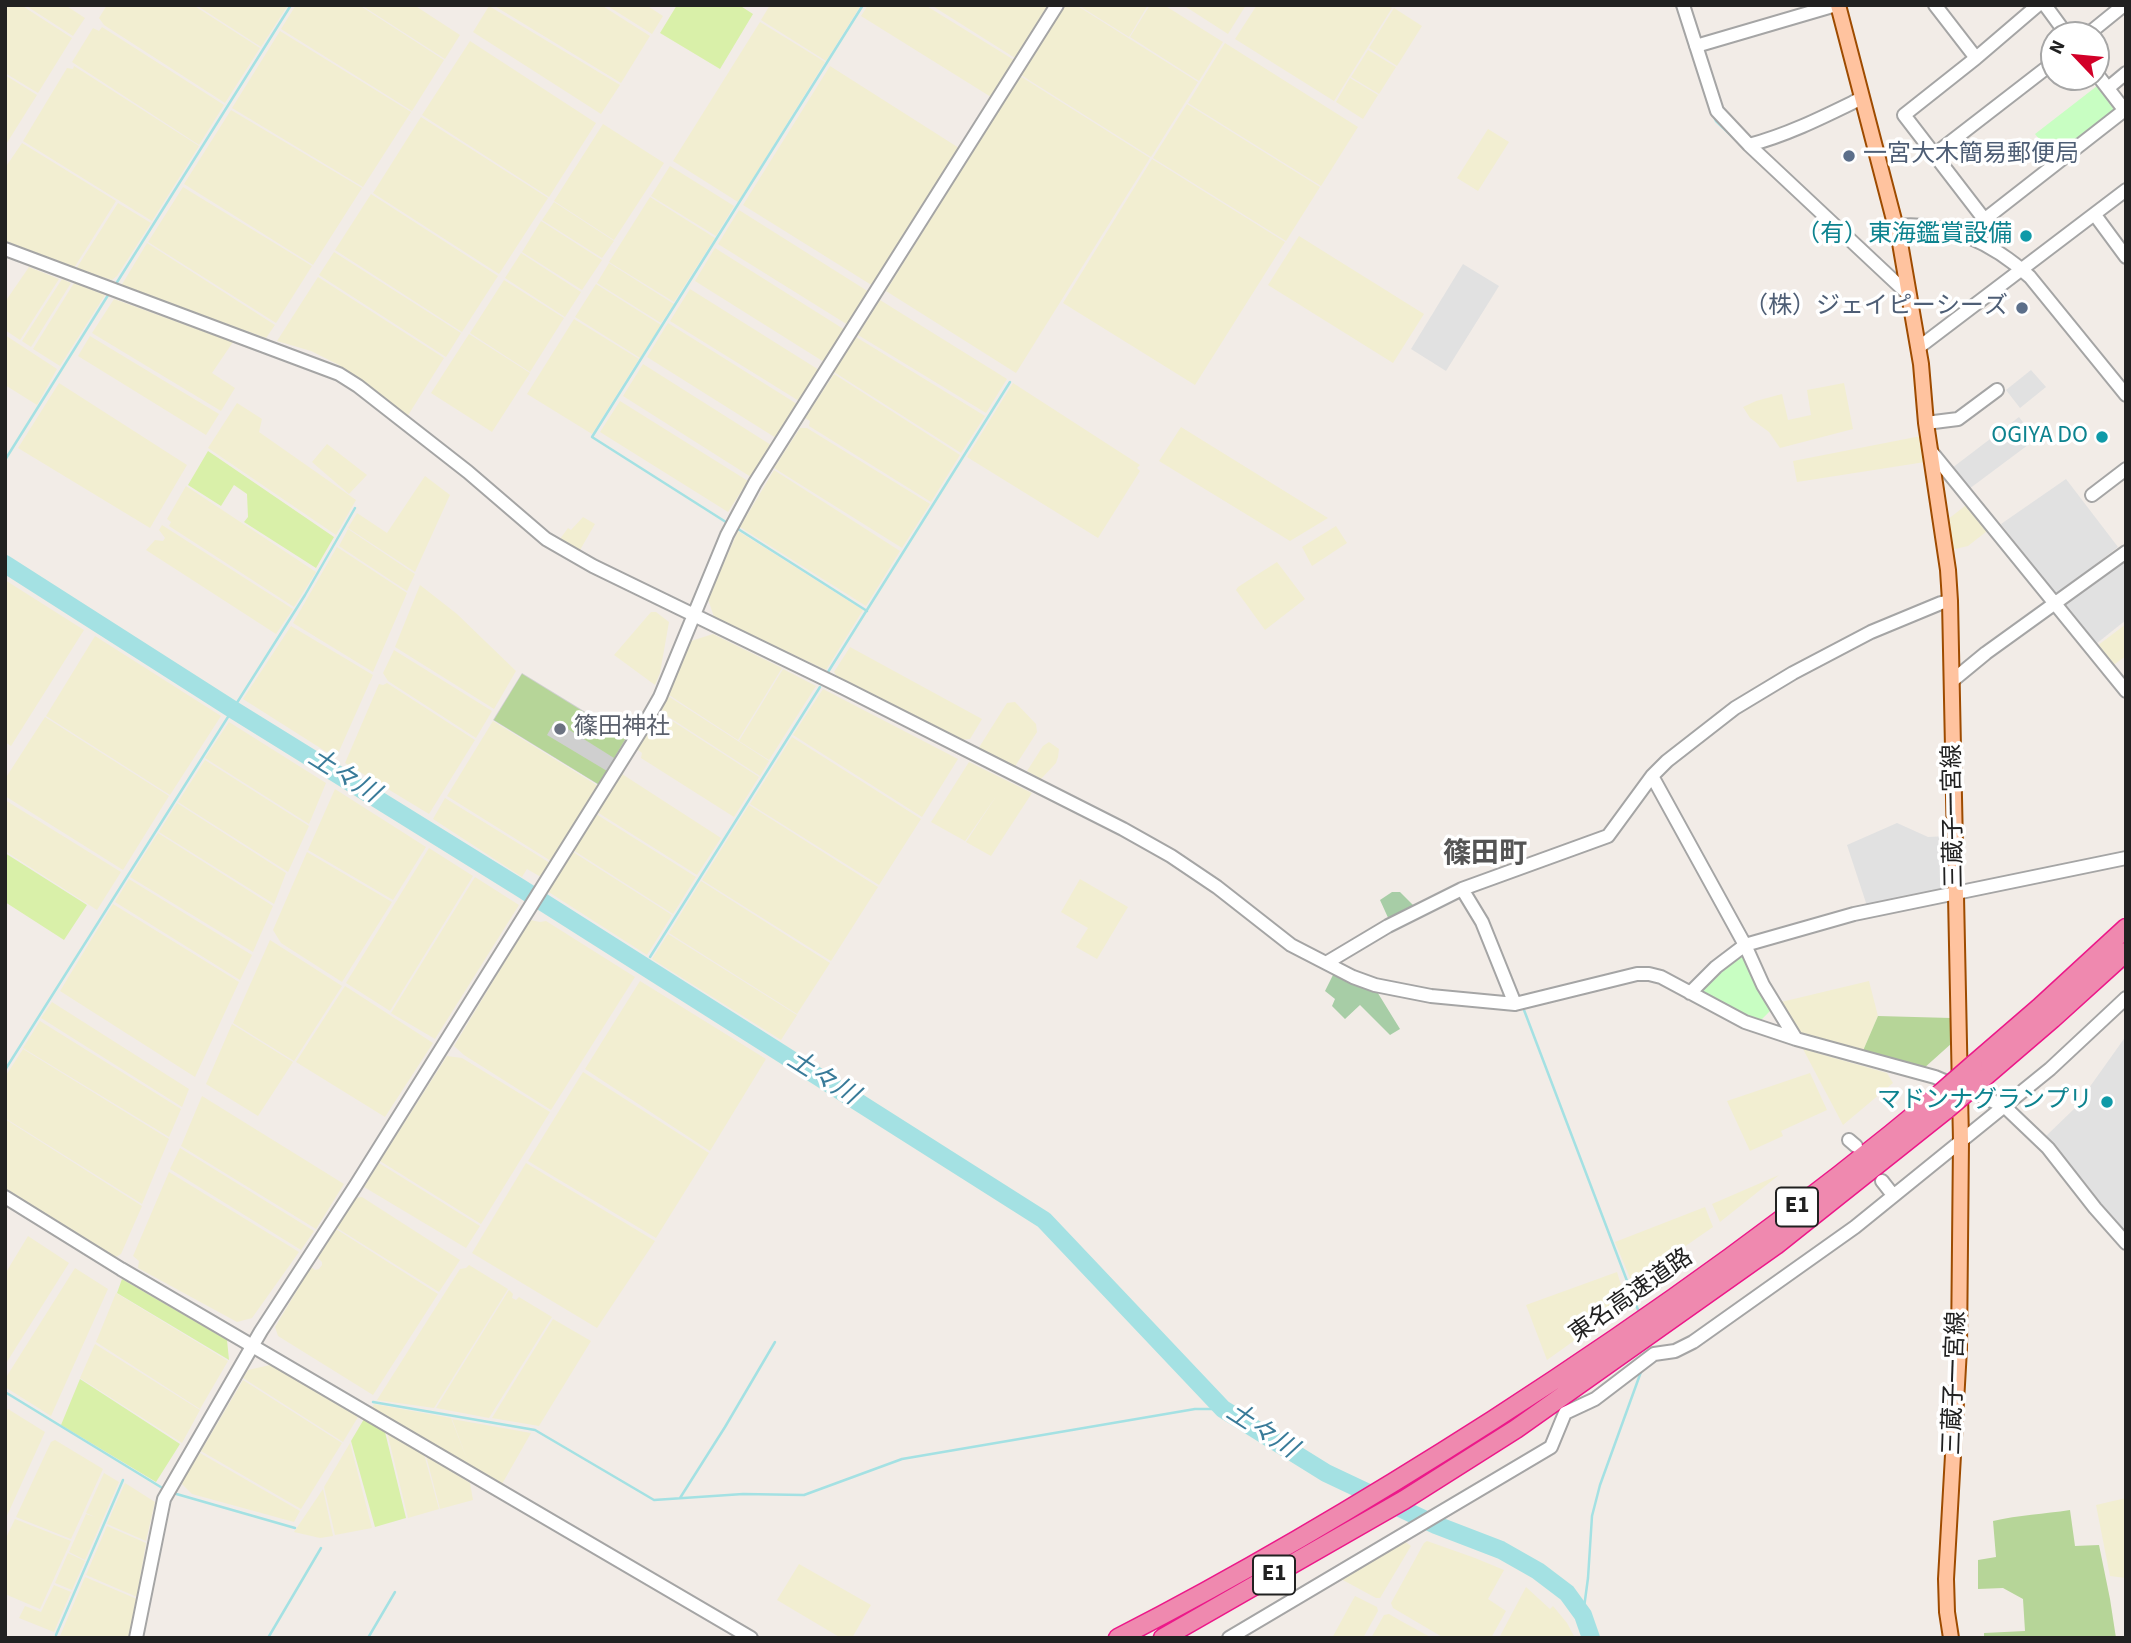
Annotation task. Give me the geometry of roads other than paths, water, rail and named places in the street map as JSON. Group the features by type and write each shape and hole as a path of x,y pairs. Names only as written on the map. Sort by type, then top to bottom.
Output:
{"highway":[{"name":"東名高速道路","path":"1978,1072 2039,1008 2126,928"},
{"name":"東名高速道路","path":"1163,1638 1404,1500 1552,1405 1831,1181 1944,1101 1978,1072 2052,1019 2126,952"},
{"name":"東名高速道路","path":"1118,1638 1384,1490 1541,1389 1654,1323"}],"main road":[{"name":"三蔵子一宮線","path":"1837,5 1896,226 1918,348 1926,423 1948,570 1961,1141 1959,1349 1946,1579 1951,1638"}],"street":[{"path":"136,1638 164,1499 252,1346 644,725 660,697 727,535 755,483 1057,5"},
{"path":"1683,5 1717,111 1749,145 1909,295"},
{"path":"1696,46 1837,5"},
{"path":"1935,5 1976,58"},
{"path":"1984,219 1904,115 2038,5"},
{"path":"2045,5 2057,21"},
{"path":"2104,21 2123,5"},
{"path":"1935,154 2040,73"},
{"path":"2110,86 2126,73"},
{"path":"1966,234 2125,110 2110,91"},
{"path":"1749,145 1776,138 1862,98"},
{"path":"1918,348 2126,190"},
{"path":"2095,215 2126,257"},
{"path":"1896,226 1912,225 1966,234 1997,251 2022,270 2126,395"},
{"path":"5,249 339,374 468,472 546,538 593,566 844,688 1123,829 1171,856 1227,894 1291,945 1353,977 1375,985 1431,996 1516,1004 1637,974 1661,977 1745,1021 1796,1039 1935,1077 2004,1106 2048,1148 2126,1243"},
{"path":"1926,423 1958,419 1997,390"},
{"path":"1930,449 2126,691"},
{"path":"2092,495 2126,470"},
{"path":"1952,681 1986,653 2126,552"},
{"path":"1326,963 1388,926 1462,889 1608,836 1652,776 1735,708 1793,673 1871,632 1950,601"},
{"path":"1652,776 1745,945 1763,985 1796,1039"},
{"path":"1690,993 1716,967 1745,945 1854,914 2126,858"},
{"path":"1462,889 1482,922 1516,1004"},
{"path":"1228,1638 1551,1447 1565,1413 1595,1399 1654,1354 1675,1351 1693,1342 1855,1227 2050,1069 2126,998"},
{"path":"1882,1181 1893,1195"},
{"path":"5,1197 121,1269 751,1638"}],"waterway":[{"path":"114,287 291,5"},
{"path":"729,524 592,437 863,5"},
{"path":"1713,115 1739,143"},
{"path":"1784,186 1818,218"},
{"path":"5,460 110,292"},
{"path":"828,672 1010,382"},
{"path":"5,1070 305,595 355,508"},
{"path":"735,527 867,611"},
{"name":"土々川","path":"5,564 1044,1220 1223,1409 1326,1473 1436,1525 1501,1550 1538,1571 1567,1593 1583,1615 1591,1638"},
{"path":"650,957 820,687"},
{"path":"1524,1010 1640,1315"},
{"path":"680,1498 775,1342"},
{"path":"1583,1615 1592,1516 1600,1485 1642,1369"},
{"path":"5,1392 164,1489"},
{"path":"373,1402 535,1430 654,1500 743,1494 804,1495 902,1459 1195,1409 1223,1409"},
{"path":"56,1635 123,1480"},
{"path":"173,1493 295,1528"},
{"path":"268,1638 321,1548"},
{"path":"368,1638 395,1592"}],"place":[{"name":"一宮大木簡易郵便局","path":"1849,156"},
{"name":"（有）東海鑑賞設備","path":"2026,236"},
{"name":"（株）ジェイピーシーズ","path":"2022,308"},
{"name":"OGIYA DO","path":"2102,437"},
{"name":"篠田神社","path":"560,729"},
{"name":"マドンナグランプリ","path":"2107,1102"}],"district":[{"name":"篠田町","path":"1485,856"}]}
